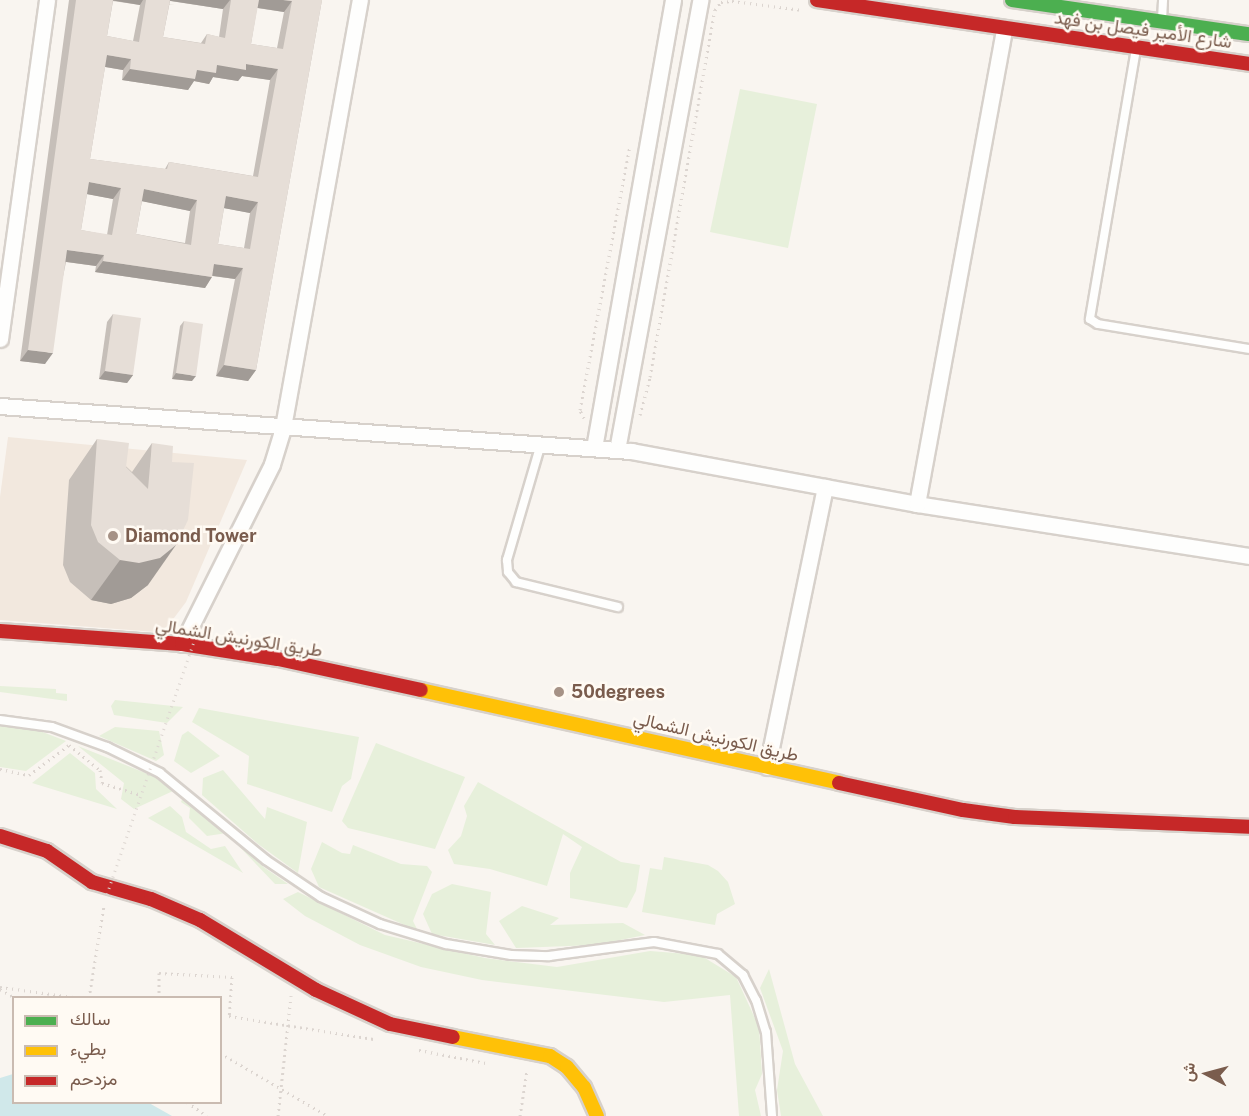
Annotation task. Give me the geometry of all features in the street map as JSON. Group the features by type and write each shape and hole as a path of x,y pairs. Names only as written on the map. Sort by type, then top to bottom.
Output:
{"main road":[{"name":"شارع الأمير فيصل بن فهد","path":"1012,0 1249,34"},
{"name":"شارع الأمير فيصل بن فهد","path":"815,6 1004,28 1249,64"},
{"name":"طريق الكورنيش الشمالي","path":"0,631 182,644 289,661 930,804 1015,817 1249,827"},
{"path":"0,836 47,851 93,882 151,899 200,920 294,976 390,1024 550,1056 567,1067 584,1086 597,1116"}],"street":[{"path":"0,339 47,0"},
{"path":"182,644 272,464 283,427 360,0"},
{"path":"594,448 673,0"},
{"path":"617,450 700,0"},
{"path":"917,504 1004,28"},
{"path":"0,406 540,447 617,450 917,504 1249,556"},
{"path":"767,767 825,486"}],"lane":[{"path":"1162,21 1163,0"},
{"path":"1136,48 1090,319 1098,324 1249,349"},
{"path":"540,447 507,560 508,572 516,582 618,607"},
{"path":"0,720 52,727 107,747 160,773 285,872 321,897 380,924 446,944 511,955 549,956 654,942 718,954 743,975 756,1000 766,1032 772,1116"}],"path":[{"path":"637,421 650,377 716,10 721,2 732,1 815,6"},
{"path":"586,422 580,410 631,142"},
{"path":"89,996 107,894 199,627"},
{"path":"0,768 29,775 69,745 99,770 102,783 141,795"},
{"path":"159,996 159,973 232,977 229,1016 382,1040"},
{"path":"278,1116 294,976"},
{"path":"0,988 64,996"},
{"path":"413,1048 496,1065"},
{"path":"222,1054 328,1116"},
{"path":"517,1068 527,1069 520,1116"},
{"path":"190,1104 207,1116"}],"shaded area":[{"path":"8,437 247,460 186,602 168,626 156,632 0,620 0,497"}],"green space":[{"path":"740,89 817,104 788,248 710,232"},
{"path":"0,686 56,689 56,693 67,694 67,701 0,692"},
{"path":"115,700 183,707 167,723 114,715 111,706"},
{"path":"199,708 359,737 351,779 342,786 332,812 247,784 249,756 192,722"},
{"path":"0,724 40,731 66,741 26,771 0,767"},
{"path":"115,727 159,731 164,755 156,761 99,736"},
{"path":"188,731 220,756 191,773 174,761 182,735"},
{"path":"376,743 465,777 435,849 348,828 342,821"},
{"path":"78,746 153,776 173,791 134,809 121,799 124,783"},
{"path":"70,753 95,773 96,789 117,809 32,783"},
{"path":"223,770 265,819 267,807 307,822 298,873 258,844 202,795 203,778"},
{"path":"478,782 621,862 640,865 636,891 627,908 570,898 570,873 582,847 563,834 547,886 490,869 454,864 448,850 461,836 467,816 464,806"},
{"path":"183,797 197,806 227,833 207,836 189,818 190,808 181,802"},
{"path":"170,806 182,817 186,832 211,849 225,846 243,873 148,818"},
{"path":"235,842 265,868 288,884 275,884"},
{"path":"322,842 342,853 350,854 353,845 401,864 427,866 432,872 413,921 418,931 319,887 311,869"},
{"path":"664,857 708,865 718,871 728,882 735,904 717,914 715,925 642,912 650,868 662,870"},
{"path":"452,884 491,892 486,934 495,945 432,934 423,914 432,894"},
{"path":"298,892 385,935 485,958 557,967 650,951 700,955 736,977 759,1027 762,1074 755,1090 761,1116 739,1116 730,995 664,1002 482,980 421,967 360,945 305,916 283,899"},
{"path":"522,906 559,918 550,925 623,923 645,935 596,945 516,948 499,921"},
{"path":"769,969 795,1064 823,1116 781,1116 777,1090 783,1051 760,988"}],"water":[{"path":"12,1074 12,1104 151,1104 172,1116 0,1116 0,1078"}],"building":[{"path":"76,0 113,0 107,36 139,42 146,0 170,0 163,37 205,44 207,34 225,38 231,0 259,0 251,44 283,49 292,1 283,0 322,0 256,370 224,365 243,268 214,264 212,277 103,261 104,255 67,250 53,353 28,350","holes":["107,55 131,59 130,69 195,79 197,70 216,73 217,65 246,70 246,64 278,69 258,177 169,162 167,169 90,159","89,182 121,188 112,235 81,230","144,189 197,200 191,245 136,234","226,196 258,202 250,249 218,244"]},
{"path":"113,314 141,318 133,375 105,371"},
{"path":"184,321 203,324 196,376 176,373"},
{"path":"97,439 129,443 126,467 148,489 152,443 173,446 172,462 194,463 188,520 176,545 160,558 139,563 120,560 98,542 91,525"}],"traffic: fast":[{"path":"1012,0 1249,34"}],"traffic: slow":[{"path":"421,690 839,783"},
{"path":"453,1037 550,1056 567,1067 584,1087 597,1116"}],"traffic: jam":[{"path":"817,0 1249,64"},
{"path":"0,631 182,644 278,659 421,690"},
{"path":"839,783 963,810 1015,817 1249,827"},
{"path":"0,836 47,851 92,882 151,899 200,920 316,990 390,1024 453,1037"}],"place":[{"name":"Diamond Tower","path":"113,536"},
{"name":"50degrees","path":"559,692"}]}
